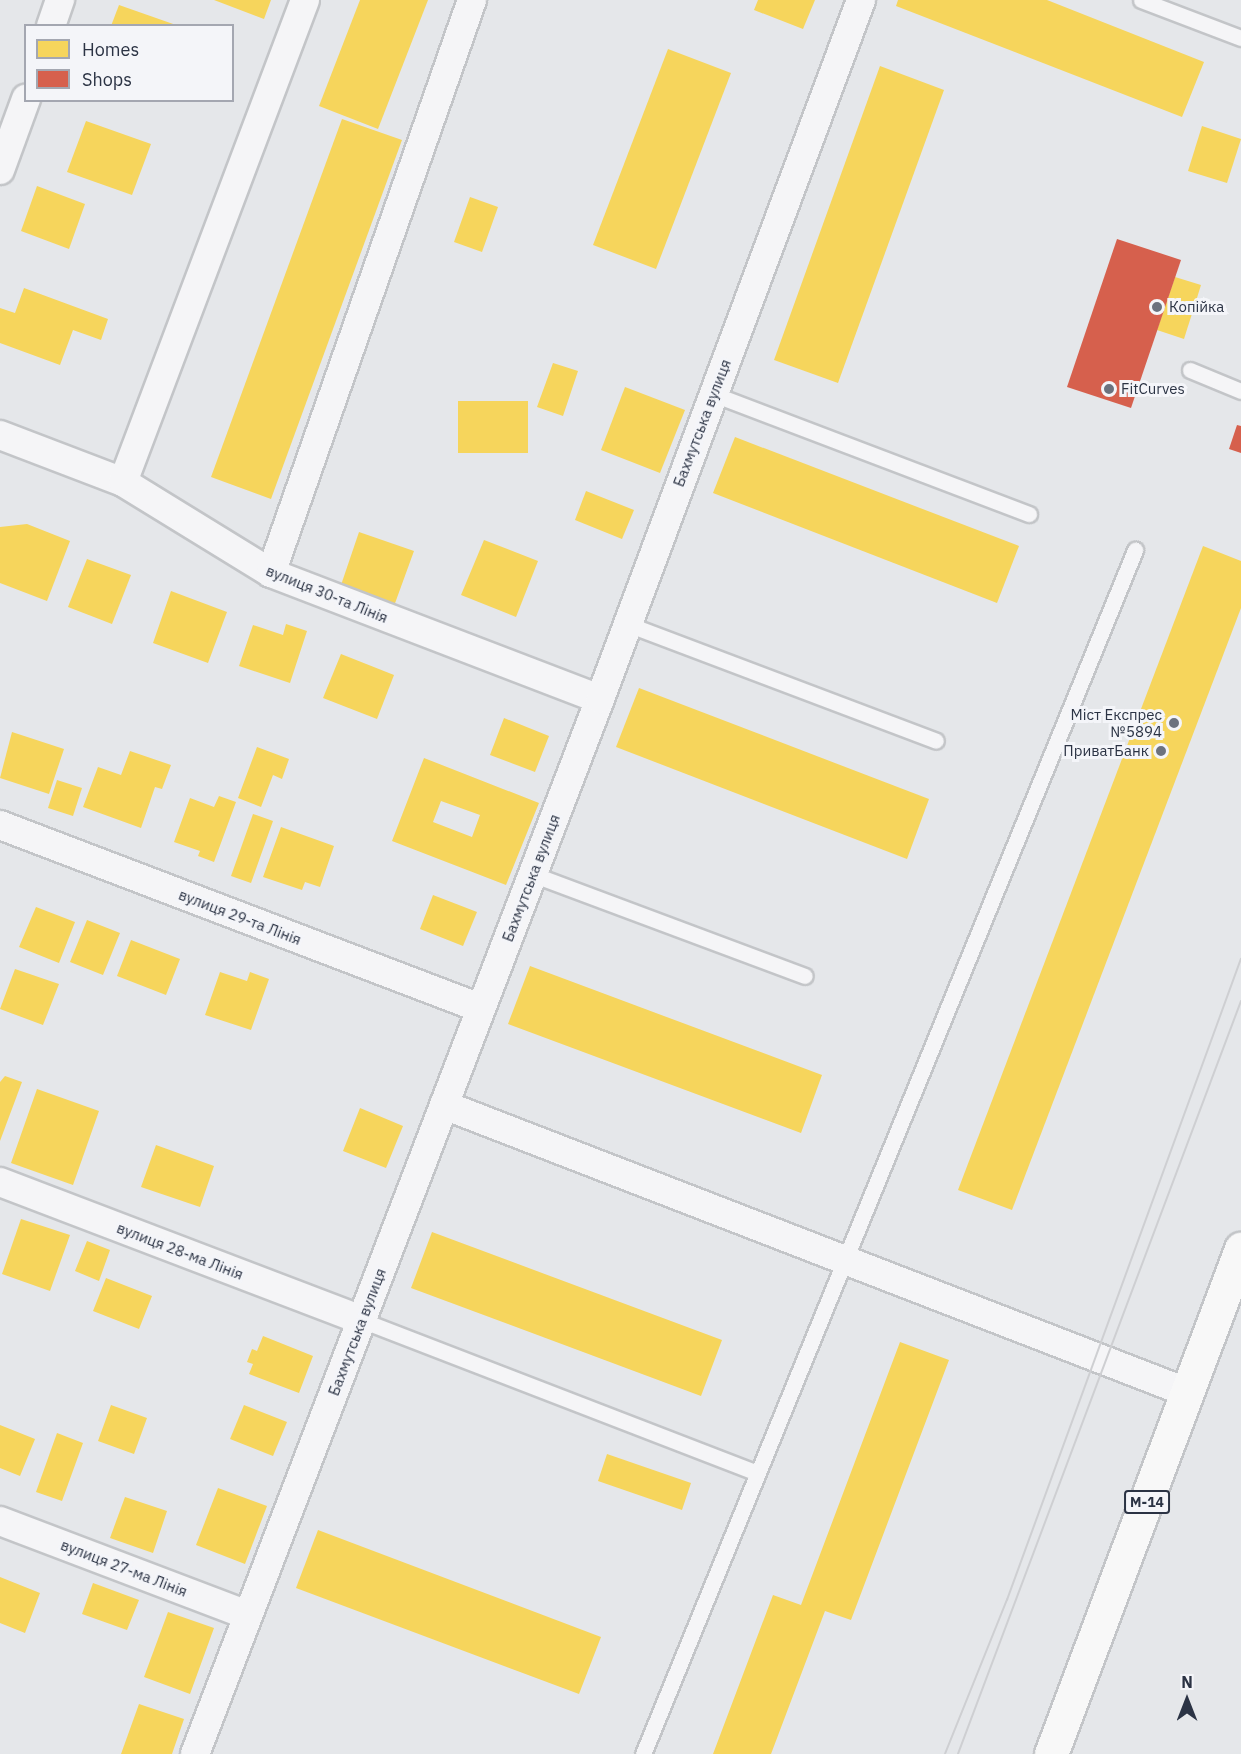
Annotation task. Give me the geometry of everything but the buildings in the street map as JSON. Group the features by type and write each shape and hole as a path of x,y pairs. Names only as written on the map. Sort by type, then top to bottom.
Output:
{"main road":[{"name":"М-14","path":"1051,1754 1189,1393 1241,1249"}],"street":[{"path":"52,24 60,0"},
{"path":"123,483 305,0"},
{"path":"271,573 472,0"},
{"name":"Бахмутська вулиця","path":"195,1754 600,699 861,0"},
{"path":"2,161 25,102"},
{"name":"вулиця 30-та Лінія","path":"0,435 123,483 271,573 600,699"},
{"name":"вулиця 29-та Лінія","path":"0,825 480,1008"},
{"path":"444,1105 846,1258 1189,1393"},
{"name":"вулиця 28-ма Лінія","path":"0,1182 361,1320"},
{"name":"вулиця 27-ма Лінія","path":"0,1521 248,1615"}],"lane":[{"path":"1141,0 1241,38"},
{"path":"1190,370 1241,391"},
{"path":"713,394 1029,514"},
{"path":"643,1754 1135,550"},
{"path":"627,624 936,741"},
{"path":"532,874 805,976"},
{"path":"361,1320 758,1473"}],"tram line":[{"path":"945,1754 1007,1600 1241,959"},
{"path":"958,1754 1241,1001"}],"place":[{"name":"Копійка","path":"1157,307"},
{"name":"FitCurves","path":"1109,389"},
{"name":"Міст Експрес №5894","path":"1174,723"},
{"name":"ПриватБанк","path":"1161,751"}]}
